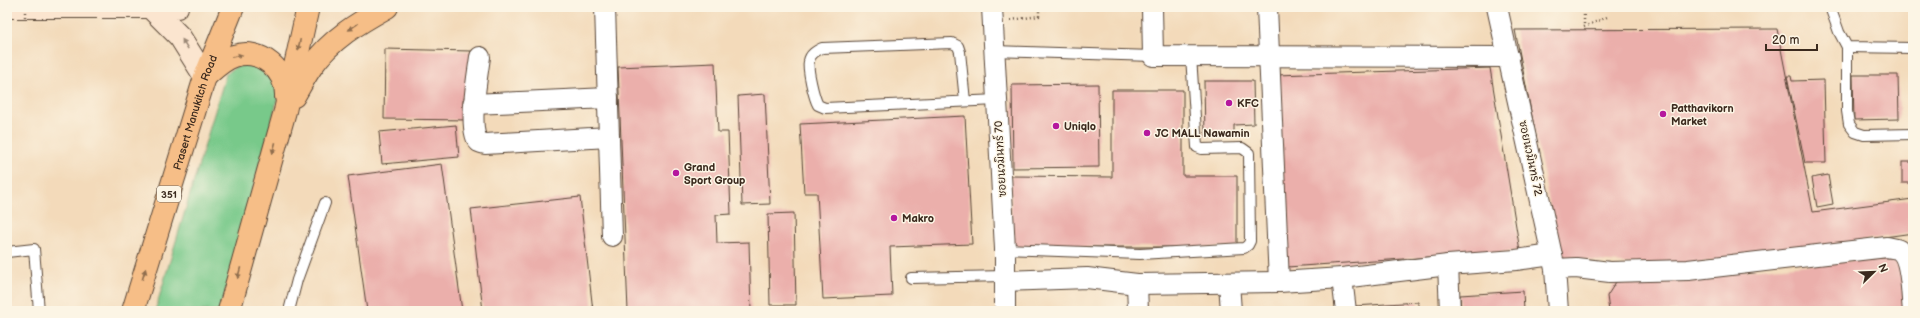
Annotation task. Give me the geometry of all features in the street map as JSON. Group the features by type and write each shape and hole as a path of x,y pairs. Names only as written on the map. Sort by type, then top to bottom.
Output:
{"main road":[{"path":"16,12 177,7"},
{"name":"Prasert Manukitch Road","path":"133,311 205,77 233,7"},
{"path":"229,311 285,111 308,7"},
{"path":"285,111 312,66 328,48 356,25 387,7"},
{"path":"151,8 180,37 205,77 218,64 235,56 256,54 276,67 286,86 285,111"}],"street":[{"path":"605,7 612,236"},
{"path":"1152,7 1153,56 1509,57"},
{"path":"1267,7 1279,282"},
{"name":"ซอยนวมินทร์ 72","path":"1497,7 1553,262 1558,311"},
{"name":"ซอยนวมินทร์ 70","path":"998,14 995,51 1005,249 1005,311"},
{"path":"480,57 473,104 476,138 479,142 484,144 609,137"},
{"path":"473,104 608,98"},
{"path":"1005,278 1086,278 1137,284 1279,282 1342,278 1448,265 1516,260 1553,262 1576,268 1610,272 1688,270 1887,247 1898,249 1904,254 1908,264 1913,311"},
{"path":"1448,265 1450,311"},
{"path":"1342,278 1346,311"},
{"path":"1229,283 1231,311"},
{"path":"1137,284 1138,311"}],"lane":[{"path":"1830,7 1839,32 1847,47 1847,110 1849,124 1855,132 1864,135 1913,134"},
{"path":"966,101 960,52 958,46 952,43 822,48 814,52 809,61 814,97 818,105 825,108 997,100"},
{"path":"1847,47 1913,48"},
{"path":"995,51 1153,56"},
{"path":"1005,249 1140,254 1200,252 1244,248 1248,245 1250,241 1249,153 1242,148 1202,149 1197,147 1192,56"},
{"path":"289,311 298,280 325,203"},
{"path":"7,252 34,249 39,311"},
{"path":"911,278 1005,278"}],"path":[{"path":"16,12 25,7"},
{"path":"998,14 1039,16 1039,7"},
{"path":"1584,7 1584,27 1607,17"}],"green space":[{"path":"240,64 266,67 280,90 220,311 155,311 226,74"}],"building":[{"name":"Patthavikorn Market","path":"1777,29 1813,212 1913,199 1913,233 1670,267 1560,258 1515,30"},
{"path":"385,49 471,51 470,120 384,119"},
{"name":"Grand Sport Group","path":"715,63 718,132 728,132 731,214 716,215 717,243 749,242 751,311 628,311 618,67"},
{"path":"1490,68 1520,251 1287,267 1276,75"},
{"path":"1853,75 1898,75 1899,119 1854,120"},
{"path":"1787,76 1791,76 1792,81 1824,80 1826,163 1805,163"},
{"name":"KFC","path":"1204,81 1253,81 1254,124 1234,125 1234,136 1205,136"},
{"name":"Uniqlo","path":"1098,84 1099,167 1013,168 1012,85"},
{"name":"JC MALL Nawamin","path":"1112,90 1183,90 1183,176 1237,176 1237,247 1011,247 1011,176 1112,177"},
{"path":"765,94 770,204 742,205 738,96"},
{"name":"Makro","path":"965,116 972,244 890,247 892,296 823,299 817,193 804,193 800,124"},
{"path":"456,125 459,157 382,164 379,132"},
{"path":"1902,162 1913,162 1913,183 1902,183"},
{"path":"442,164 462,311 367,311 348,176"},
{"path":"1828,175 1833,204 1817,207 1812,178"},
{"path":"580,197 593,311 483,311 471,209"},
{"path":"794,213 796,305 770,305 768,214"},
{"path":"1913,257 1913,311 1609,311 1607,296 1616,282 1882,258"},
{"path":"1523,291 1524,311 1461,311 1460,295"},
{"path":"1418,302 1418,311 1355,311 1355,306"}],"place":[{"name":"KFC","path":"1229,103"},
{"name":"Patthavikorn Market","path":"1663,114"},
{"name":"Uniqlo","path":"1056,126"},
{"name":"JC MALL Nawamin","path":"1147,133"},
{"name":"Grand Sport Group","path":"676,173"},
{"name":"Makro","path":"894,218"}]}
